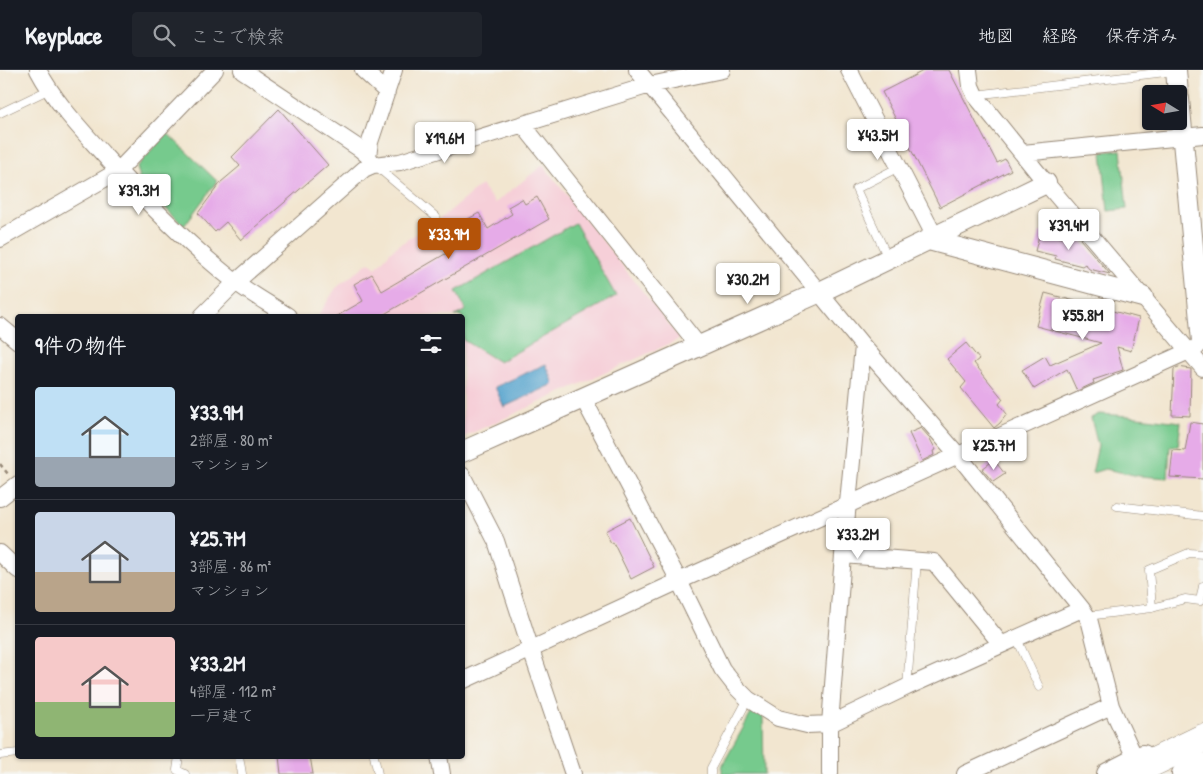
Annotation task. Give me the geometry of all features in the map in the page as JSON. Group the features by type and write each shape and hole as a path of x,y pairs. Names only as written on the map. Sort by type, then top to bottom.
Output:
{"highway":[{"path":"1132,767 1203,738"},
{"path":"1164,774 1203,755"}],"main road":[{"path":"1108,774 1132,767 1203,727"},
{"path":"1184,774 1203,764"}],"street":[{"path":"38,70 48,90 67,114 178,234 236,282 285,314"},
{"path":"0,239 118,170 215,70"},
{"path":"242,70 360,149 371,160 400,162 650,85 722,70"},
{"path":"363,70 387,92"},
{"path":"204,314 236,282 364,169 371,160 370,142 394,70"},
{"path":"637,70 863,346 958,455 1085,612 1111,706 1132,767"},
{"path":"850,70 899,167 932,239 1142,297"},
{"path":"969,70 975,95 1046,183 1142,297 1195,346"},
{"path":"1176,70 1177,85"},
{"path":"523,125 699,346"},
{"path":"1181,130 1200,280 1195,346 1203,368"},
{"path":"1023,153 1203,135"},
{"path":"465,451 820,292 1046,183"},
{"path":"0,326 15,338"},
{"path":"830,774 830,724 843,555 863,346"},
{"path":"465,680 1195,346"},
{"path":"583,398 680,581 722,669 748,699 778,718 808,726 830,724 1002,644 1085,612"},
{"path":"465,481 496,541 573,774"},
{"path":"0,498 15,486"},
{"path":"0,552 15,567"},
{"path":"843,555 934,562 1002,644"},
{"path":"966,774 1111,706"},
{"path":"440,759 442,774"}],"lane":[{"path":"975,95 1176,70"},
{"path":"0,113 48,90"},
{"path":"371,160 436,216"},
{"path":"888,260 856,189 899,167"},
{"path":"1117,506 1203,516"},
{"path":"1152,608 1149,570 1189,553 1203,554"},
{"path":"907,687 917,560"},
{"path":"1085,612 1152,608 1185,599 1200,601 1203,586"},
{"path":"1017,638 1039,687"},
{"path":"711,774 711,768 748,699"},
{"path":"0,756 15,754"},
{"path":"178,759 176,772 185,774"},
{"path":"240,759 242,774"},
{"path":"375,759 378,774"}],"shaded area":[{"path":"543,165 680,339 465,436 465,314 319,314 336,288 369,262 376,268 393,249 445,215 481,185 495,203"}],"green space":[{"path":"167,133 217,181 184,226 140,183 136,167"},
{"path":"1121,150 1127,209 1108,211 1102,152"},
{"path":"575,223 616,296 499,362 465,341 465,314 459,314 466,310 456,291"},
{"path":"1099,414 1181,422 1178,446 1170,446 1168,478 1139,476 1105,469 1092,473 1098,446 1091,418"},
{"path":"753,710 763,717 764,774 722,774 722,766"}],"water":[{"path":"546,364 554,384 504,407 495,387"}],"building":[{"path":"925,70 949,70 997,163 1005,159 1011,170 940,207 882,92"},
{"path":"279,109 328,165 241,240 226,222 215,232 198,213 221,182 240,166 232,157"},
{"path":"537,197 549,219 384,314 340,314 363,301 354,284 372,274 382,291 469,240 459,224 479,213 488,229 512,214 508,207 522,199 525,204"},
{"path":"1072,230 1110,274 1089,269 1085,264 1082,266 1055,259 1056,256 1035,251 1040,232 1063,238"},
{"path":"1045,293 1139,318 1131,351 1117,347 1123,370 1093,380 1094,383 1077,391 1067,369 1034,389 1022,370 1045,356 1050,365 1101,343 1036,326"},
{"path":"966,343 979,359 974,363 1003,399 999,404 1007,414 994,428 961,388 966,382 947,359"},
{"path":"1178,367 1191,369 1190,416 1172,415 1174,369"},
{"path":"1190,422 1203,424 1203,479 1170,477 1173,450 1185,451"},
{"path":"921,428 929,437 936,450 933,451 934,455 922,461 909,433"},
{"path":"994,460 1005,474 993,482 982,469"},
{"path":"630,518 654,567 631,579 613,542 611,543 605,531"},
{"path":"279,759 310,759 313,774 281,774"}]}
